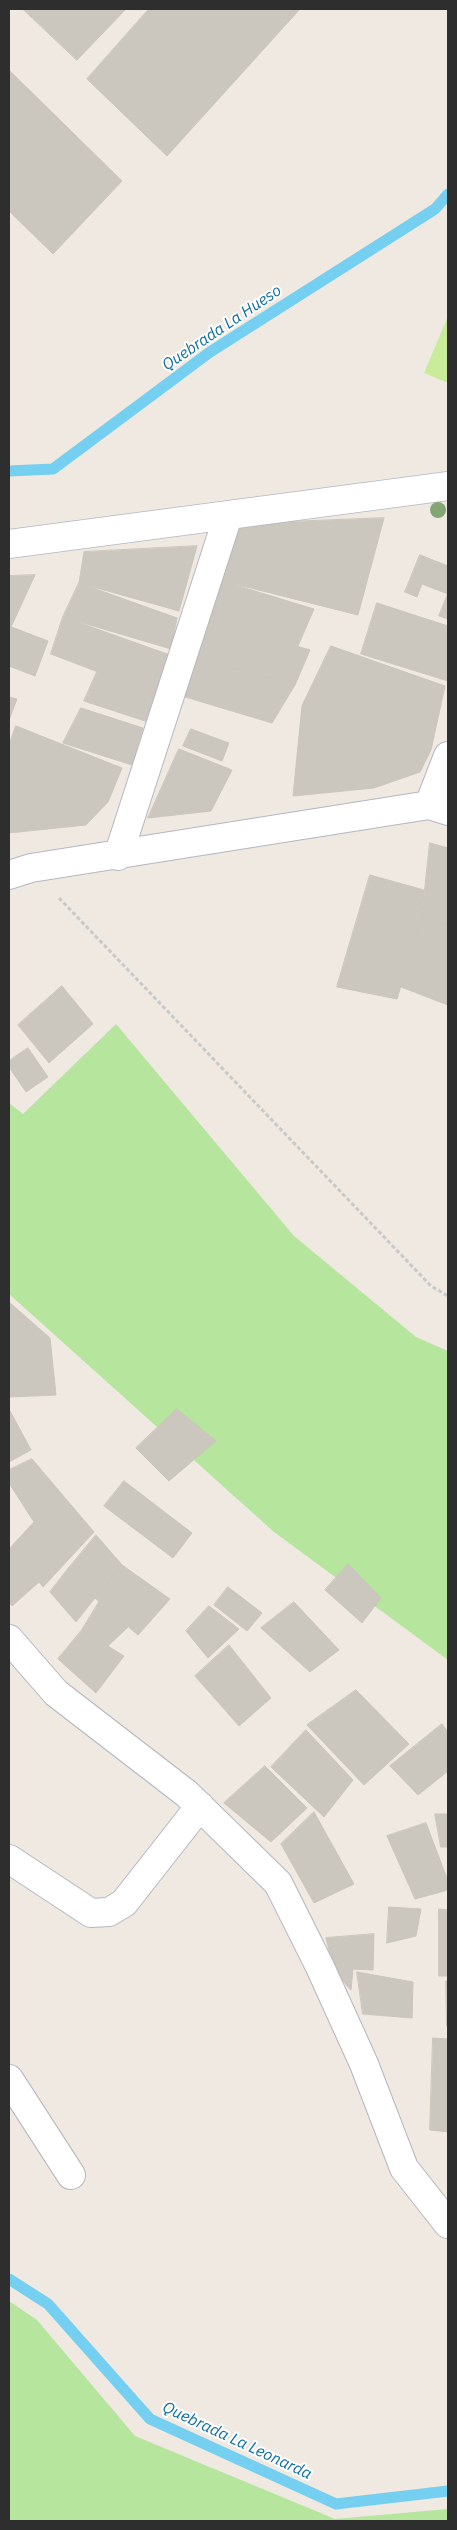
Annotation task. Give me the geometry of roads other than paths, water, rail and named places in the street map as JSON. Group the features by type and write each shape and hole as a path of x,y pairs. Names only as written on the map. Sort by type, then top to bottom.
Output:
{"street":[{"path":"9,544 448,486"},
{"path":"118,856 228,516"},
{"path":"20,872 438,808 448,756"},
{"path":"9,1639 56,1694 200,1806 278,1883 320,1967 364,2064 404,2168 448,2224"},
{"path":"9,1859 91,1913 109,1912 124,1903 200,1806"},
{"path":"9,2079 71,2175"}],"waterway":[{"name":"Quebrada La Hueso","path":"9,471 53,469 210,352 435,209 448,194"},
{"name":"Quebrada La Leonarda","path":"9,2279 48,2304 150,2419 336,2504 448,2491"}]}
